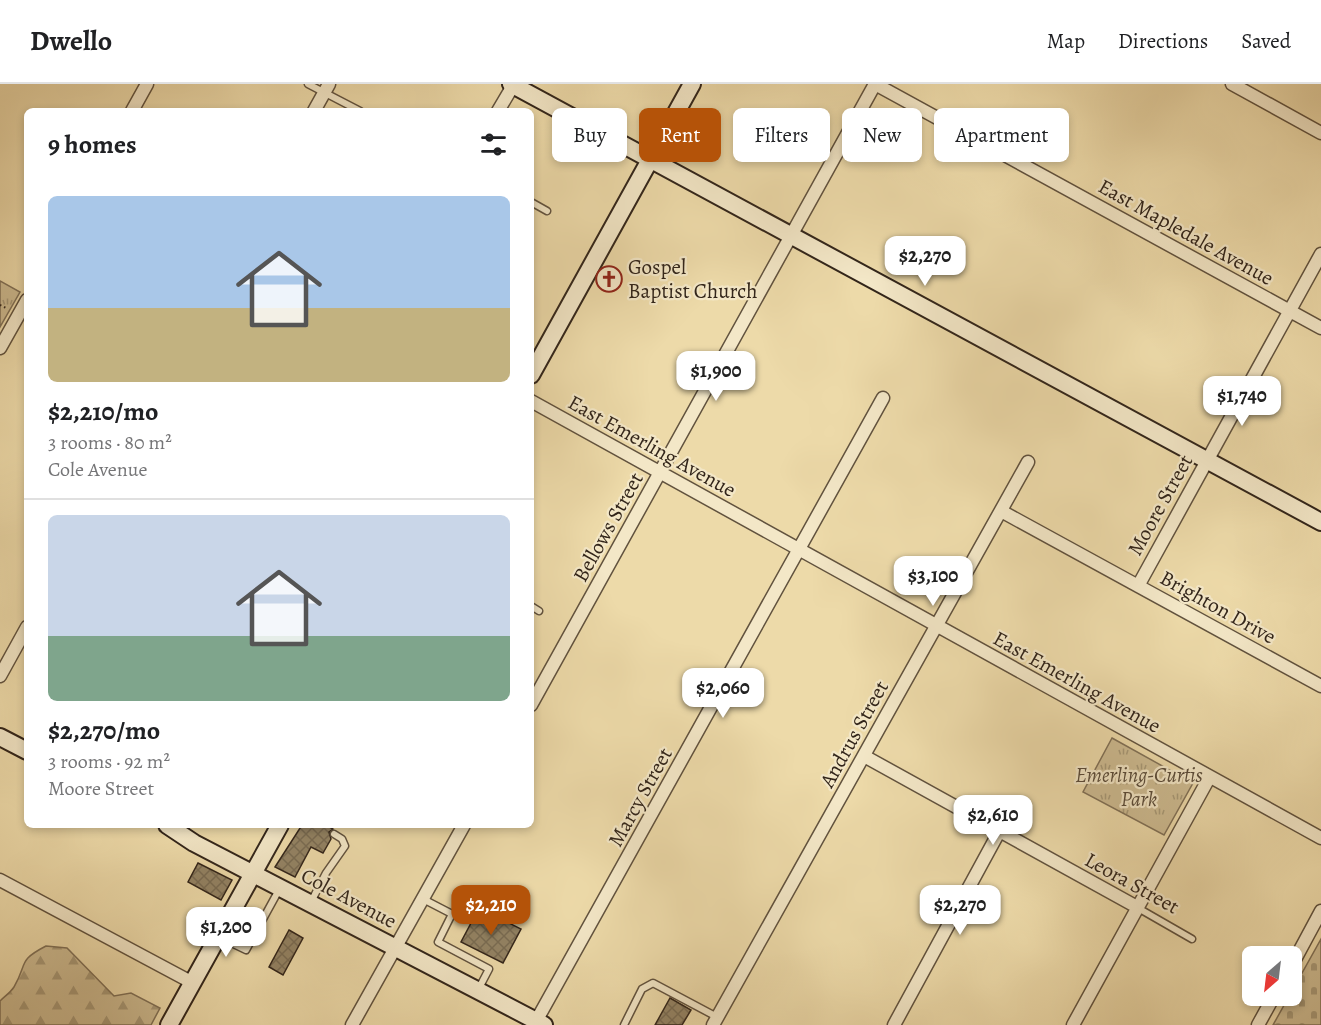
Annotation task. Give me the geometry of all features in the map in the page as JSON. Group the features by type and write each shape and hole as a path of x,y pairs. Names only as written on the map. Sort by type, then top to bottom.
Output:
{"street":[{"path":"134,108 147,84"},
{"path":"500,108 513,84 639,154"},
{"path":"679,108 692,84"},
{"name":"Bellows Street","path":"534,700 875,84"},
{"name":"East Mapledale Avenue","path":"875,84 1321,328"},
{"path":"1232,84 1321,133"},
{"path":"316,108 326,88"},
{"path":"534,370 649,162"},
{"path":"654,162 792,234 1321,522"},
{"name":"Moore Street","path":"1138,586 1321,254"},
{"path":"0,348 24,307"},
{"name":"Marcy Street","path":"538,1024 883,398"},
{"name":"East Emerling Avenue","path":"534,403 1321,838"},
{"name":"Andrus Street","path":"715,1021 1028,462"},
{"name":"Brighton Drive","path":"1001,511 1321,686"},
{"path":"0,676 24,632"},
{"path":"0,737 24,749"},
{"name":"Leora Street","path":"864,756 1137,908"},
{"path":"1073,1025 1209,778"},
{"name":"Cole Avenue","path":"172,828 194,843 478,990 538,1024"},
{"path":"169,1025 278,828"},
{"path":"352,1025 462,828"},
{"path":"894,1025 999,832"},
{"path":"0,880 193,983"},
{"path":"1302,946 1321,911"},
{"path":"1258,1025 1268,1006"}],"lane":[{"path":"308,84 326,88 356,108"},
{"path":"534,204 546,211"},
{"path":"534,608 539,611"},
{"path":"311,903 326,873 345,846 342,839 334,834"},
{"path":"218,936 246,950 281,887"},
{"path":"423,899 452,914 438,942 489,969 478,990"},
{"name":"Leora Street","path":"1137,908 1192,939"},
{"path":"624,1025 642,989 653,982 715,1021"}],"green space":[{"path":"0,281 20,292 0,327"},
{"name":"Emerling-Curtis Park","path":"1112,738 1193,783 1164,835 1083,792"},
{"path":"1321,939 1321,1025 1273,1025 1284,1006 1302,1006 1302,973"},
{"path":"46,946 67,948 114,996 131,993 160,1008 151,1025 0,1025 0,1001 14,987 27,959"}],"building":[{"path":"300,828 333,829 329,832 331,839 323,853 311,847 295,877 275,867"},
{"path":"198,863 232,880 221,900 188,882"},
{"path":"479,908 521,929 503,963 461,942"},
{"path":"289,930 303,938 283,975 269,967"},
{"path":"670,998 691,1010 682,1025 655,1025"}],"place":[{"name":"Gospel Baptist Church","path":"609,279"}]}
